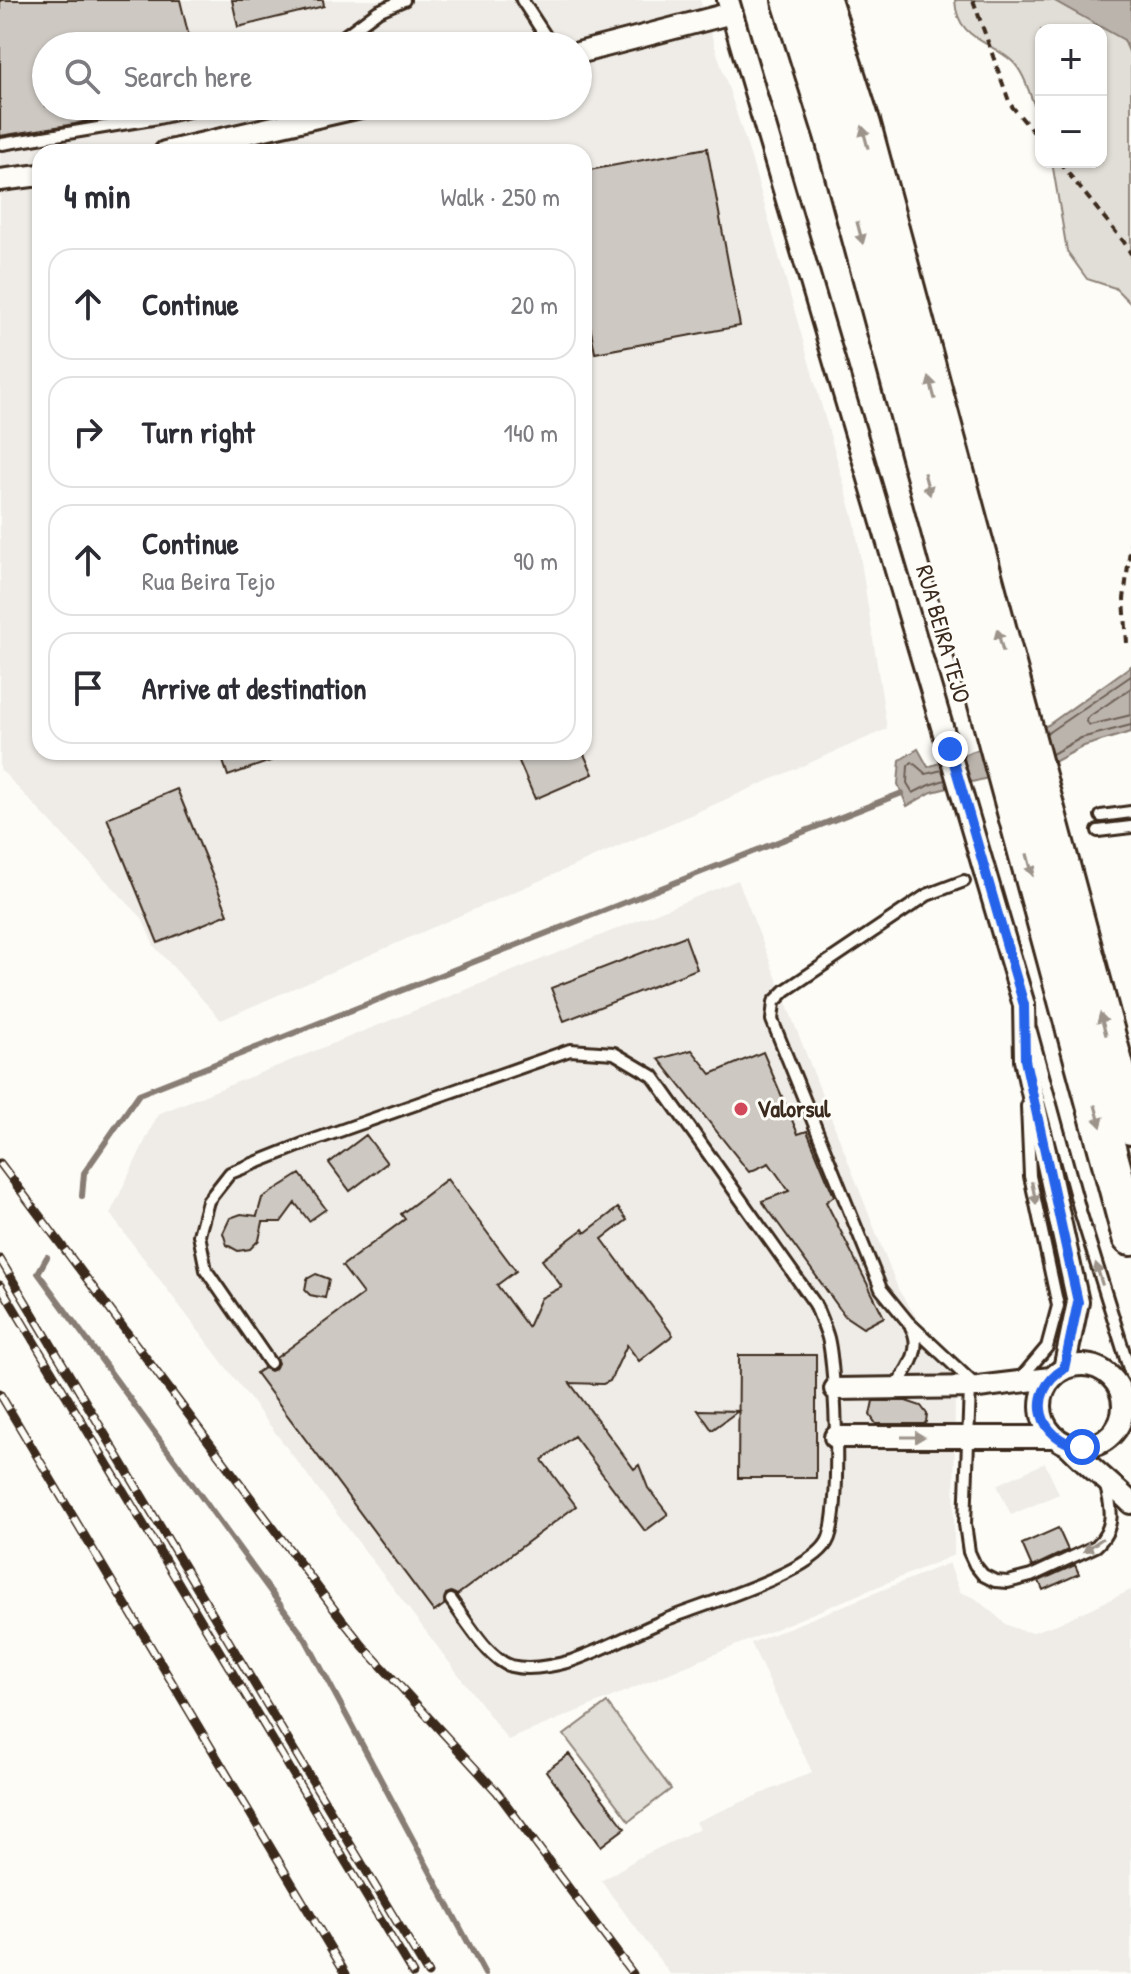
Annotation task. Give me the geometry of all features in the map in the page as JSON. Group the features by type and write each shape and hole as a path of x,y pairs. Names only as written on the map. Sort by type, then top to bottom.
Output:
{"highway":[{"path":"791,0 1024,784 1131,1126"},
{"path":"822,0 862,125 1006,721"},
{"path":"1024,784 1131,1237"}],"street":[{"path":"592,49 730,6"},
{"name":"RUA BEIRA TEJO","path":"730,6 1024,1005"},
{"path":"200,144 304,120"},
{"path":"0,180 32,176"},
{"path":"1024,1005 1025,1060 1078,1302 1058,1374 1041,1402 1042,1415 1046,1427 1131,1503"},
{"path":"835,1389 974,1387 1017,1383 1058,1374 1077,1365 1091,1365 1113,1379 1123,1403 1122,1417 1116,1429 1095,1445 1082,1447 1062,1441 969,1436 835,1437"}],"lane":[{"path":"350,32 378,11 404,0"},
{"path":"522,0 543,32"},
{"path":"2,144 146,120"},
{"path":"1101,816 1131,812"},
{"path":"1098,831 1131,827"},
{"path":"964,881 927,895 779,995 772,1010 772,1020 881,1289 908,1322 974,1387 965,1524 969,1552 983,1575 995,1581 1008,1582 1031,1576 1096,1546 1104,1539 1111,1524 1112,1513 1103,1476"},
{"name":"RUA BEIRA TEJO","path":"1024,1005 1080,1211 1131,1375"},
{"path":"270,1363 206,1270 199,1235 208,1201 230,1173 570,1050 614,1053 653,1076 815,1304 828,1338 835,1389 833,1530 826,1545 804,1562 752,1588 669,1618 571,1661 536,1668 510,1665 493,1655 451,1600"},
{"path":"1017,1383 1047,1347 1058,1306 1030,1176 1025,1060"},
{"path":"895,1388 914,1357 917,1345 915,1333 908,1322"}],"path":[{"path":"973,0 1010,104 1035,134"},
{"path":"1064,168 1131,254"},
{"path":"1127,643 1124,599 1131,541"}],"shaded area":[{"path":"0,0 700,0 751,158 855,523 887,729 221,1020 154,946 142,918 0,769"},
{"path":"955,0 1131,0 1131,304 1115,288 1087,279 1067,251 1053,168 1107,168 1107,24 1035,24 1035,107 1018,68 968,31 957,13"},
{"path":"738,880 899,1291 955,1375 954,1555 508,1740 110,1214 158,1114"},
{"path":"1045,1463 1059,1494 1011,1515 997,1485"},
{"path":"949,1563 960,1592 975,1598 1007,1625 1023,1631 1033,1632 1057,1624 1131,1590 1131,1974 670,1974 601,1881 640,1857 700,1828 695,1822 812,1772 751,1643"},
{"path":"607,1703 671,1789 629,1821 564,1735"}],"water":[{"path":"1053,0 1131,0 1131,56 1124,40 1107,30 1107,24 1096,24"},
{"path":"1131,666 1131,732 1084,746 1056,761 932,792 907,806 898,784 900,760 918,749 928,767 1048,725"}],"building":[{"path":"0,0 180,0 188,32 32,32 32,120 91,120 0,136"},
{"path":"232,0 323,0 324,6 238,27"},
{"path":"707,148 740,326 595,353 592,337 592,170"},
{"path":"223,760 273,760 228,776"},
{"path":"518,760 587,760 593,774 535,799"},
{"path":"177,789 228,914 158,943 107,818"},
{"path":"685,936 697,969 564,1021 551,988"},
{"path":"692,1050 711,1074 763,1052 798,1134 807,1131 834,1196 826,1202 884,1317 863,1328 845,1316 762,1201 789,1191 769,1163 749,1172 659,1059"},
{"path":"366,1135 387,1163 350,1191 329,1163"},
{"path":"300,1174 326,1209 309,1221 295,1203 281,1222 263,1222 259,1240 250,1249 238,1251 227,1245 223,1233 230,1218 241,1214 257,1216 262,1198"},
{"path":"447,1179 516,1271 497,1285 528,1327 541,1298 562,1287 542,1260 583,1229 585,1233 618,1208 627,1220 602,1239 673,1335 639,1361 627,1345 610,1381 603,1384 570,1383 634,1469 639,1465 648,1488 668,1514 645,1531 574,1436 542,1460 576,1506 457,1595 451,1592 446,1594 444,1605 434,1612 256,1373 264,1368 270,1371 275,1369 278,1363 276,1358 363,1294 342,1266 405,1219 401,1214"},
{"path":"316,1274 329,1279 325,1298 310,1295 305,1290 307,1279"},
{"path":"739,1355 816,1355 816,1478 738,1478"},
{"path":"873,1401 906,1401 921,1406 927,1414 926,1422 876,1424 870,1415"},
{"path":"698,1410 738,1411 712,1430"},
{"path":"1058,1528 1068,1550 1032,1567 1022,1544"},
{"path":"1075,1565 1079,1574 1043,1590 1039,1581"},
{"path":"569,1754 625,1828 601,1846 546,1771"}],"waterway":[{"path":"82,1196 84,1173 139,1094 902,793"},
{"path":"47,1257 38,1273 306,1640 485,1974"}],"railway":[{"path":"0,1163 340,1617 497,1792 633,1974"},
{"path":"0,1259 428,1974"},
{"path":"0,1285 413,1974"},
{"path":"0,1394 346,1974"}],"place":[{"name":"Valorsul","path":"741,1109"}],"route":[{"path":"950,749 1024,1005 1025,1060 1078,1302 1064,1369 1051,1378 1045,1389 1041,1402 1042,1415 1046,1427 1055,1437 1068,1445 1082,1447"}]}
